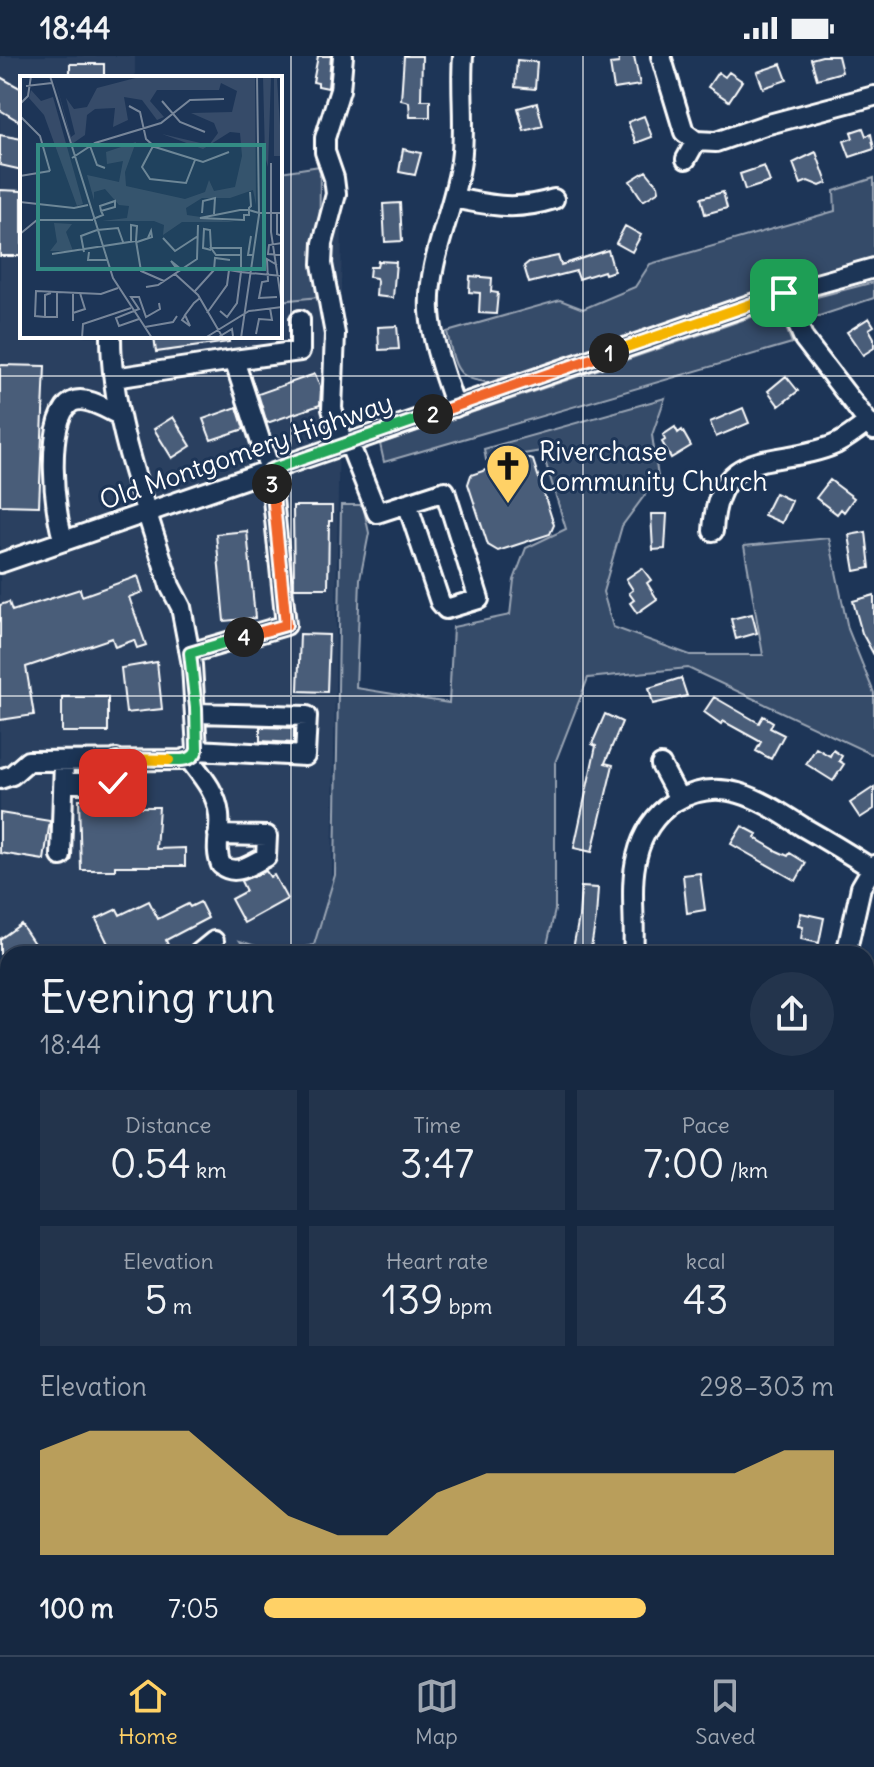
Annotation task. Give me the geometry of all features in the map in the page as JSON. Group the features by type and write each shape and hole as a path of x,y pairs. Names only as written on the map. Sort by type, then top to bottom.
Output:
{"street":[{"path":"343,56 340,90 325,138 325,152 336,194 323,243 322,264 335,334 332,409 377,513 407,503 445,491 479,599 446,609 440,602 407,503"},
{"path":"455,407 433,335 430,308 435,264 454,198 463,137 463,56"},
{"path":"661,56 680,125 696,141 716,142 765,125 874,96"},
{"path":"686,159 696,141"},
{"path":"454,198 510,208 528,207 554,199"},
{"name":"Old Montgomery Highway","path":"0,563 784,293 874,268"},
{"path":"713,531 718,494 734,475 757,462 836,444 871,426 804,339 784,293"},
{"path":"114,378 300,351 300,320"},
{"path":"111,338 119,415 148,512 166,536 181,584 181,607 190,653 196,713 193,754 216,800 218,835"},
{"path":"190,653 286,625 270,470 234,360"},
{"path":"64,541 56,515 55,442 62,411 71,402 80,400 119,415"},
{"path":"0,779 12,775 28,761 193,754 305,756 307,716 196,713"},
{"path":"64,783 113,783 116,759"},
{"path":"61,856 64,761"},
{"path":"661,765 679,799"},
{"path":"633,946 638,852 655,817 679,799 719,790 749,795 873,866 861,887 848,946"},
{"path":"208,946 214,941"}],"shaded area":[{"path":"0,56 135,56 135,76 20,76 20,338 282,338 282,228 342,220 331,946 0,946"},
{"path":"320,166 319,297 282,301 282,172"},
{"path":"874,178 874,257 808,276 497,383 465,376 455,364 447,332 560,300 583,309 635,287 650,264 835,211 834,191"},
{"path":"874,282 874,298 813,318 809,299"},
{"path":"778,308 792,343 384,462 380,444"},
{"path":"665,398 652,435 658,477 622,526 603,592 613,627 690,655 763,655 744,546 829,538 848,629 874,693 874,753 688,668 588,678 555,763 555,910 547,946 310,946 314,945 335,875 341,505 363,505 369,533 360,579 356,688 449,703 453,627 510,615 514,580 526,548 566,529 542,451 486,460 484,449"}],"building":[{"path":"318,56 331,56 328,88 313,82"},
{"path":"404,56 422,56 421,100 430,100 430,117 410,117 409,102 401,100"},
{"path":"618,56 634,56 640,85 614,89 610,64 619,63"},
{"path":"838,56 842,72 817,79 811,59"},
{"path":"517,60 537,62 535,89 515,87"},
{"path":"70,64 104,64 104,76 70,76"},
{"path":"781,64 787,80 763,88 757,72"},
{"path":"718,72 725,77 729,72 742,81 729,101 708,87"},
{"path":"0,77 20,88 20,122 0,110"},
{"path":"537,103 543,126 524,131 518,108"},
{"path":"644,116 652,137 636,143 628,122"},
{"path":"863,128 866,136 871,134 874,149 850,157 844,141 853,138 851,132"},
{"path":"0,135 20,139 20,170 0,165"},
{"path":"403,149 421,153 415,175 399,172"},
{"path":"816,152 827,183 820,186 808,181 801,184 793,163"},
{"path":"764,166 770,182 745,190 740,174"},
{"path":"646,171 659,191 643,201 630,181"},
{"path":"0,190 20,191 20,256 0,256"},
{"path":"723,192 727,208 705,214 701,198"},
{"path":"400,203 402,241 385,242 383,204"},
{"path":"625,226 641,235 632,252 616,243"},
{"path":"608,250 614,271 579,279 576,271 529,283 524,266 529,262 558,256 561,265"},
{"path":"378,261 396,262 393,298 376,296 376,278 369,277 370,267 377,267"},
{"path":"470,276 492,278 491,292 498,293 496,314 479,313 480,293 469,292"},
{"path":"869,318 874,326 869,329 874,338 874,348 863,355 847,332"},
{"path":"397,326 399,349 379,350 378,327"},
{"path":"154,338 228,338 229,342 156,352"},
{"path":"0,365 45,366 39,506 0,505"},
{"path":"315,374 321,389 320,405 267,423 258,394"},
{"path":"786,376 798,391 779,406 768,391"},
{"path":"237,407 244,429 211,440 203,419"},
{"path":"743,408 749,423 716,437 710,422"},
{"path":"173,417 191,446 172,458 154,429"},
{"path":"675,427 678,433 682,430 691,446 671,458 662,442 665,440 663,435"},
{"path":"524,457 533,460 554,525 550,534 498,551 488,545 468,484 471,475"},
{"path":"830,480 854,498 844,512 841,509 837,514 816,498"},
{"path":"775,493 792,501 782,523 764,515"},
{"path":"293,506 332,506 328,588 294,588"},
{"path":"651,514 667,514 665,549 653,550"},
{"path":"247,531 255,618 224,621 216,534"},
{"path":"866,532 870,568 855,571 849,535"},
{"path":"642,568 651,580 647,583 657,599 637,613 630,603 634,600 629,593 633,590 626,579"},
{"path":"138,576 143,592 129,597 146,645 137,648 134,640 115,647 112,638 26,667 34,715 0,720 0,605 9,602 12,611 80,589 82,596"},
{"path":"874,595 874,655 862,633 853,601"},
{"path":"752,614 757,633 736,639 731,619"},
{"path":"300,634 329,635 327,692 298,691"},
{"path":"157,662 162,709 126,713 121,668"},
{"path":"681,678 687,696 653,704 649,688"},
{"path":"62,697 108,697 108,732 62,732"},
{"path":"714,697 759,723 763,716 773,722 770,728 784,735 771,759 756,751 761,742 723,721 721,724 704,712"},
{"path":"605,714 622,722 605,763 613,765 592,852 574,848 596,746 592,744"},
{"path":"260,727 294,728 294,743 260,741"},
{"path":"816,748 830,756 833,750 842,756 839,761 844,764 833,781 806,764"},
{"path":"874,787 874,809 860,818 850,803"},
{"path":"79,799 116,799 116,807 159,807 156,849 185,848 185,866 115,866 115,870 81,870"},
{"path":"0,813 50,821 44,860 0,853"},
{"path":"742,826 777,851 788,856 790,853 806,863 796,881 731,844"},
{"path":"266,871 270,877 274,875 287,899 244,923 231,899 246,891 241,881"},
{"path":"700,873 705,910 687,913 683,875"},
{"path":"581,887 598,888 591,946 574,946"},
{"path":"149,901 158,919 188,904 190,907 200,902 208,918 166,940 168,946 109,946 96,919 117,909 120,915"},
{"path":"801,913 824,918 819,943 801,939 803,927 798,926"},
{"path":"21,924 36,946 0,946 0,939"}],"place":[{"name":"Riverchase Community Church","path":"508,505"}],"route":[{"path":"113,783 116,759 182,760 195,755 198,741 190,653 286,625 270,470 784,293"}]}
